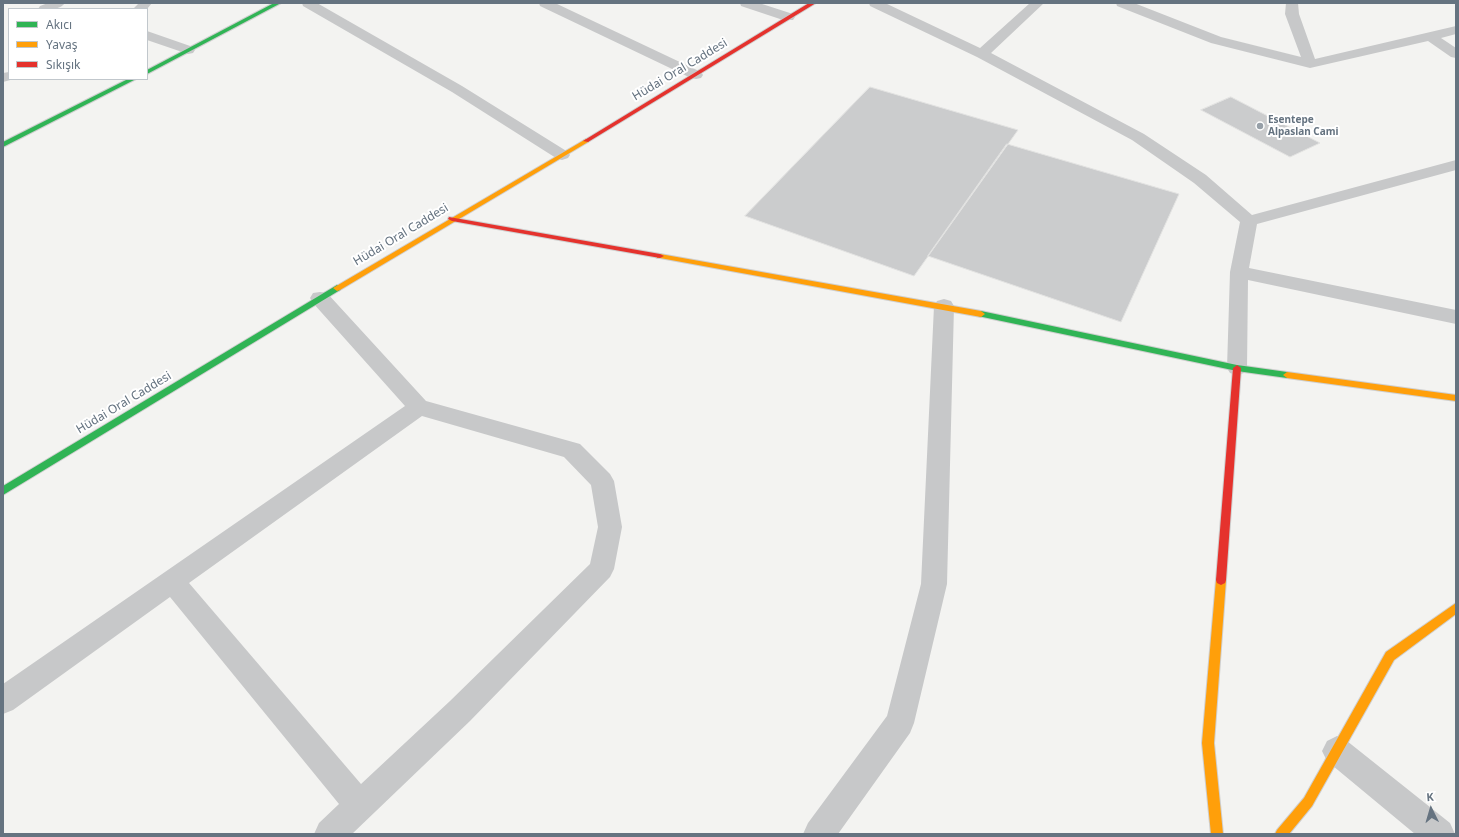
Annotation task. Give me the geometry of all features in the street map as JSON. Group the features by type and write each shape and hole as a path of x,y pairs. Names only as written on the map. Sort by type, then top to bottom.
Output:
{"street":[{"path":"47,8 59,3"},
{"path":"148,71 278,3"},
{"path":"308,3 457,89 562,155"},
{"path":"545,3 696,75"},
{"path":"746,3 788,17"},
{"name":"Hüdai Oral Caddesi","path":"3,491 320,298 696,75 788,17 814,3"},
{"path":"875,3 982,54 1138,137 1200,179 1249,221"},
{"path":"982,54 1038,3"},
{"path":"1122,3 1216,40 1310,64 1456,30"},
{"path":"1292,3 1292,14 1310,64"},
{"path":"148,35 188,50"},
{"path":"1430,36 1456,54"},
{"path":"3,145 131,80"},
{"path":"1249,221 1456,165"},
{"path":"452,220 944,306 1237,368 1456,398"},
{"path":"1217,834 1208,743 1237,368 1239,272 1249,221"},
{"path":"1239,272 1456,317"},
{"path":"320,298 419,407 572,450 602,481 610,527 601,569 460,711 330,834"},
{"path":"819,834 900,723 934,584 944,306"},
{"path":"3,700 419,407"},
{"path":"172,581 360,806"},
{"path":"1282,834 1308,802 1390,656 1456,608"},
{"path":"1337,751 1439,834"}],"building":[{"path":"870,87 1018,130 914,276 745,216"},
{"name":"Esentepe Alpaslan Cami","path":"1231,97 1320,143 1290,157 1201,110"},
{"path":"1007,144 1179,194 1121,322 928,256"}],"traffic: fast":[{"path":"148,71 278,3"},
{"path":"3,145 131,80"},
{"path":"3,491 337,288"},
{"path":"981,314 1237,368 1287,375"}],"traffic: slow":[{"path":"337,288 586,141"},
{"path":"660,256 981,314"},
{"path":"1287,375 1456,398"},
{"path":"1217,834 1208,743 1221,580"},
{"path":"1281,834 1308,802 1390,656 1456,608"}],"traffic: jam":[{"path":"586,141 813,3"},
{"path":"452,219 660,256"},
{"path":"1221,580 1237,368"}],"place":[{"name":"Esentepe Alpaslan Cami","path":"1260,126"}]}
